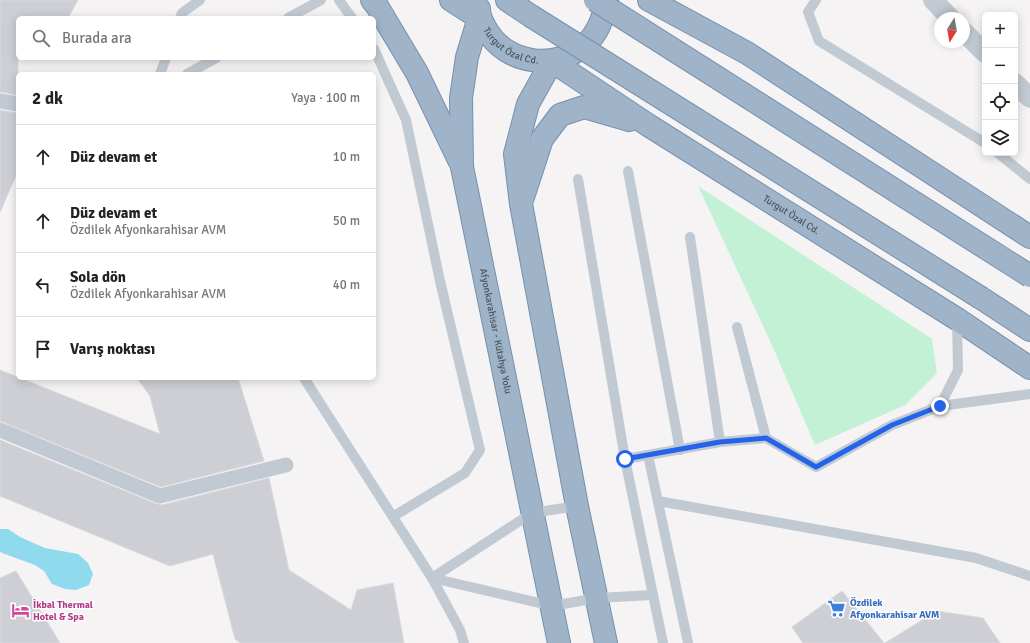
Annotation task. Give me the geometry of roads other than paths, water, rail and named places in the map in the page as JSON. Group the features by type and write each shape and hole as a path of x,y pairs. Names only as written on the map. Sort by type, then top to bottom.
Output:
{"highway":[{"path":"372,0 417,73 462,167"},
{"name":"Turgut Özal Cd.","path":"451,0 479,9 491,38 508,52 529,60 552,61 574,54 588,43 603,20 607,0"},
{"path":"507,0 1030,330"},
{"path":"595,0 1030,276"},
{"path":"649,0 747,53"},
{"path":"683,0 690,10 747,53 1030,237"},
{"name":"Afyonkarahisar - Kütahya Yolu","path":"479,9 467,57 461,98 462,167 559,643"},
{"path":"552,61 528,104 515,154 521,204 577,506 606,643"},
{"name":"Turgut Özal Cd.","path":"552,61 648,125 956,318 1030,368"},
{"path":"521,204 542,139 560,115 584,107 648,125"}],"street":[{"path":"932,0 944,12"},
{"path":"970,38 982,50"},
{"path":"1016,84 1030,98"},
{"path":"0,101 16,104"},
{"path":"0,430 160,496 286,465"}],"lane":[{"path":"181,16 182,13 198,0"},
{"path":"292,16 321,0"},
{"path":"339,0 351,16"},
{"path":"816,0 808,12 819,41 982,141"},
{"path":"376,53 406,120 440,281 480,450 465,473 394,516"},
{"path":"161,72 165,60"},
{"path":"191,72 212,60"},
{"path":"1002,156 1030,179"},
{"path":"628,171 680,450"},
{"path":"578,179 625,459 663,643"},
{"path":"690,237 720,442"},
{"path":"940,406 958,370 956,318"},
{"path":"737,327 766,438"},
{"path":"305,380 394,516 432,578 460,630 464,643"},
{"path":"625,459 720,442 766,438 816,467 892,425 940,406 1030,394"},
{"path":"648,455 688,643"},
{"path":"658,501 976,558 1030,576"},
{"path":"432,578 532,513 577,506"},
{"path":"432,578 552,606 597,598 653,595"}],"water":[{"path":"0,529 8,529 20,537 45,548 78,554 88,563 93,574 89,585 76,590 65,589 52,584 44,571 35,565 2,553 0,551"}],"place":[{"name":"Özdilek Afyonkarahisar AVM","path":"837,609"},
{"name":"İkbal Thermal Hotel & Spa","path":"20,611"}]}
